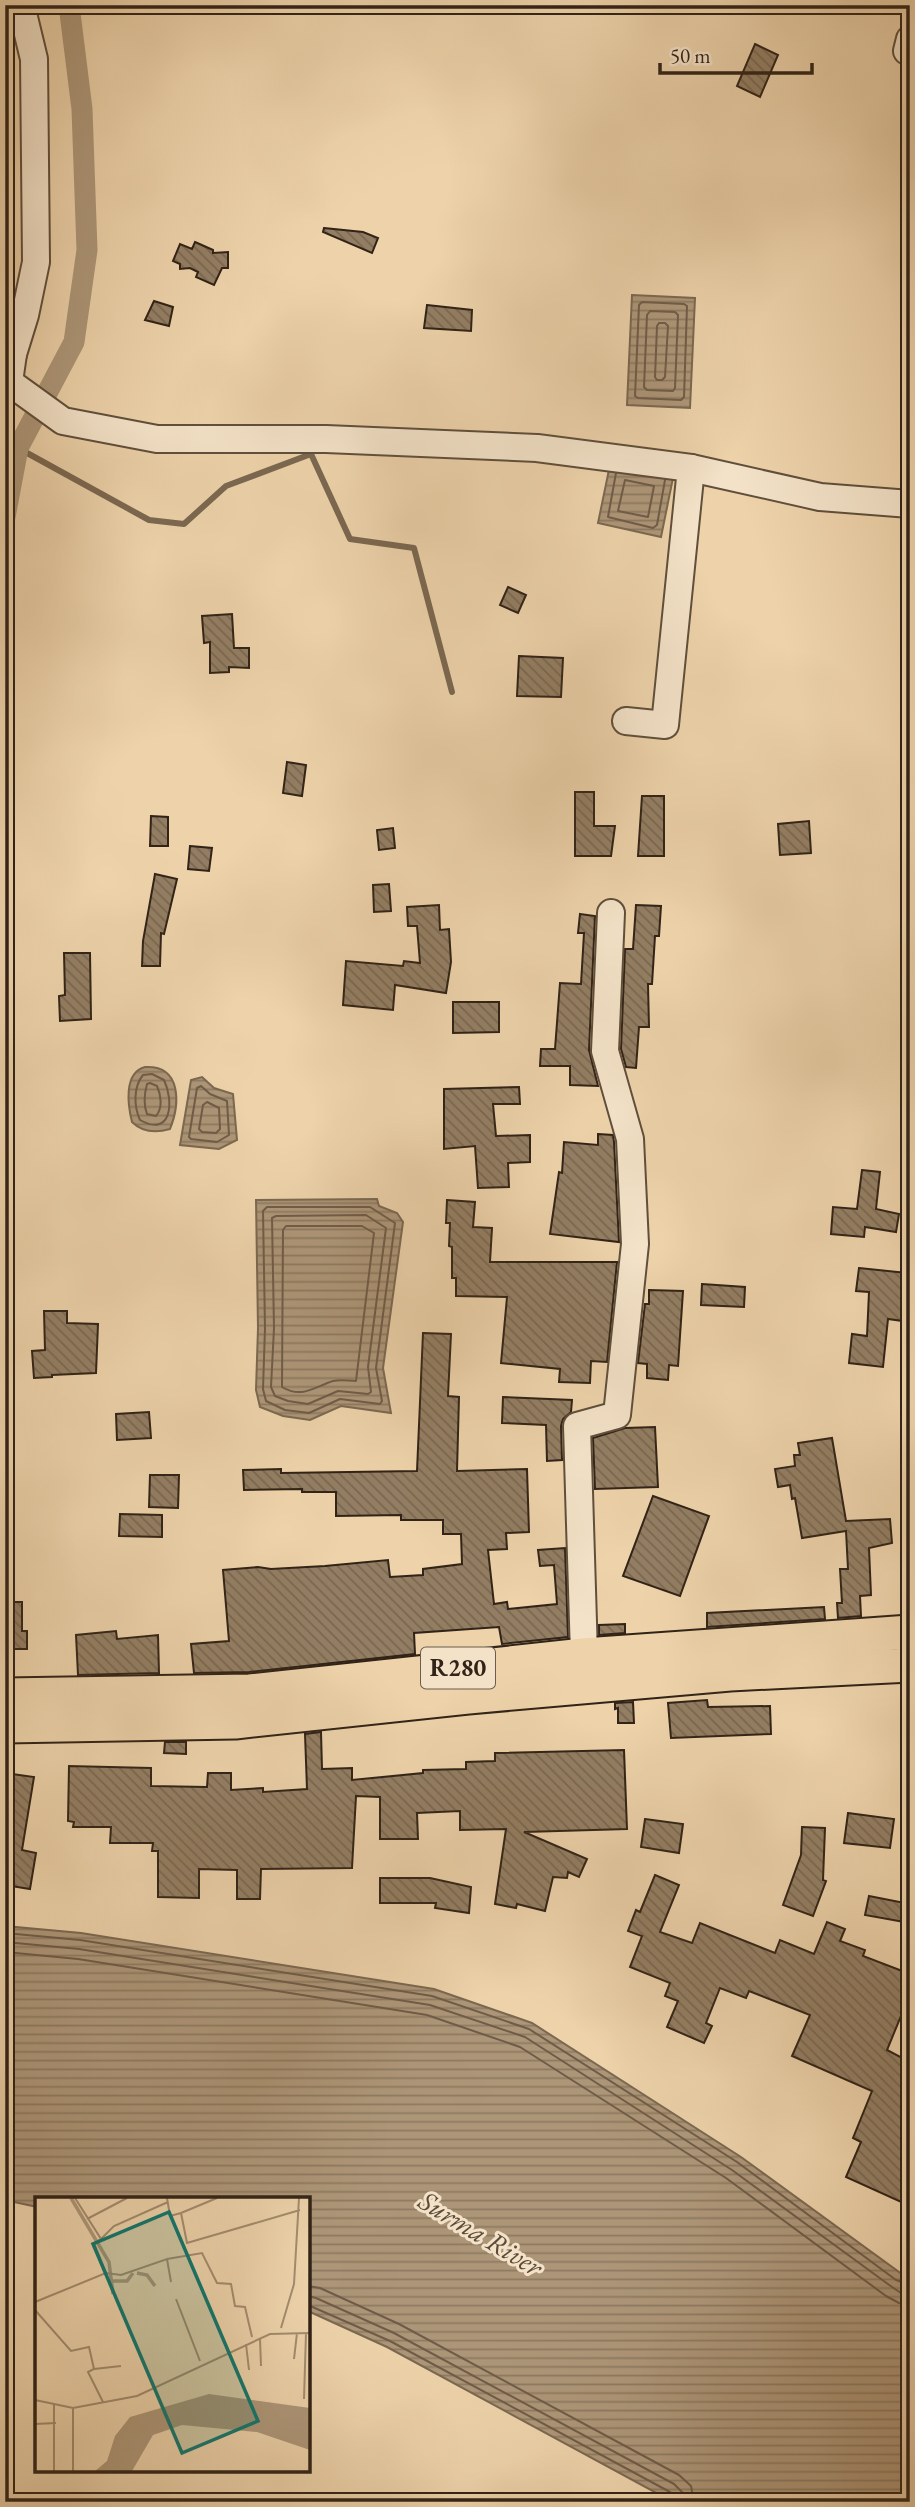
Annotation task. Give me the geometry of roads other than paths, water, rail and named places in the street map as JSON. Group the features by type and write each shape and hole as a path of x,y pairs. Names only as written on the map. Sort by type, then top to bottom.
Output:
{"main road":[{"name":"R280","path":"5,1695 250,1691 583,1655 910,1632"},
{"name":"R280","path":"5,1726 235,1722 468,1697 730,1674 910,1665"}],"street":[{"path":"21,5 34,59 36,262 26,315 9,354 9,382 63,421 157,439 326,439 537,448 691,468 820,497 910,504"},
{"path":"910,39 907,51 910,51"},
{"path":"626,721 665,725 691,468"},
{"path":"583,1655 577,1426 617,1415 635,1244 630,1139 604,1051 611,913"}],"water":[{"path":"632,295 695,298 690,408 627,405"},
{"path":"611,460 674,473 661,537 598,523"},
{"path":"145,1067 166,1072 172,1079 176,1108 170,1129 150,1131 132,1122 129,1107 130,1083 138,1070"},
{"path":"202,1077 214,1088 233,1094 237,1140 219,1149 180,1145 191,1080"},
{"path":"377,1199 379,1206 397,1213 403,1222 383,1368 391,1413 341,1406 310,1420 283,1416 260,1407 256,1390 256,1200"},
{"name":"Surma River","path":"5,1926 81,1933 434,1989 532,2023 741,2157 910,2280 910,2502 673,2502 387,2347 310,2312 310,2197 35,2197 35,2207 5,2200"}],"waterway":[{"path":"5,517 18,448 74,342 87,250 82,109 69,5"},
{"path":"18,448 149,520 184,524 226,486 311,454 350,539 414,548 452,692"}]}
